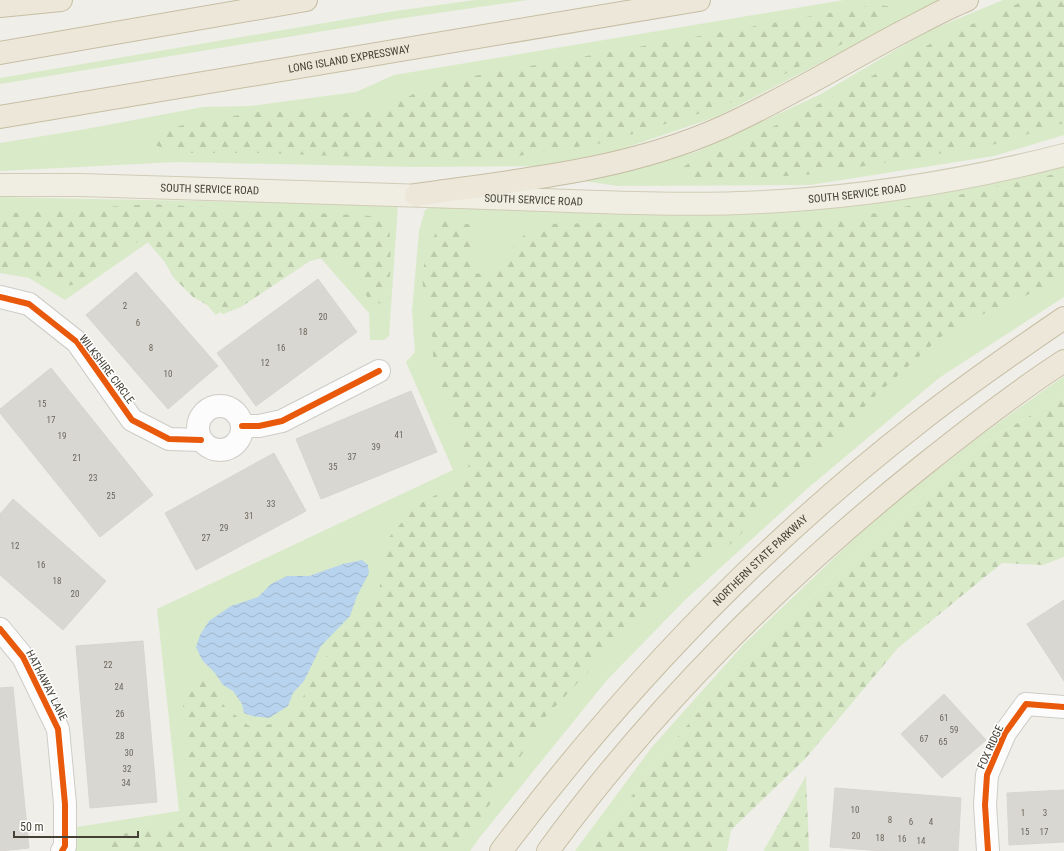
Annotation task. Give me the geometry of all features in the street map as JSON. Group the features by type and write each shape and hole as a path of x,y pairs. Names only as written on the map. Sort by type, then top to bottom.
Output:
{"highway":[{"path":"0,6 61,0"},
{"path":"0,53 306,0"},
{"name":"LONG ISLAND EXPRESSWAY","path":"0,117 699,0"},
{"path":"416,195 574,172 624,162 676,146 722,127 772,103 897,35 968,0"},
{"name":"NORTHERN STATE PARKWAY","path":"501,851 570,762 609,716 660,660 734,584 824,501 894,442 966,386 1064,318"},
{"path":"548,851 609,772 648,727 772,598 862,516 909,477 1003,404 1064,362"}],"main road":[{"name":"SOUTH SERVICE ROAD","path":"0,185 80,185 658,203 718,203 778,201 840,196 923,185 991,172 1064,154"}],"street":[{"name":"WILKSHIRE CIRCLE","path":"0,297 29,304 77,342 132,420 169,439 201,440 206,446 219,450 233,446 238,441 242,426"},
{"path":"201,440 198,434 197,426 199,420 202,413 215,406 222,405 236,412 240,418 242,426 259,426 282,421 379,371"},
{"name":"HATHAWAY LANE","path":"0,629 23,657 58,729 65,804 65,846 62,851"},
{"name":"FOX RIDGE","path":"988,851 985,805 987,775 1005,733 1026,704 1064,706"}],"green space":[{"path":"475,0 528,0 397,19 0,84 0,78 395,11"},
{"path":"844,0 942,0 716,117 619,150 541,166 414,167 177,162 0,171 0,143 86,129 203,107 250,106 356,92 394,75"},
{"path":"1003,0 1064,0 1064,135 994,156 810,185 618,186 576,180 696,152 821,94 926,32"},
{"path":"1026,0 1064,0 1064,123 992,145 816,174 698,182 681,179 679,170 692,161 729,149 854,86 939,39"},
{"path":"874,5 888,6 891,14 880,24 724,106 603,143 478,162 265,153 180,153 151,144 156,134 179,126 273,109 307,107 335,114 387,108 434,83"},
{"path":"1064,163 1064,297 939,378 808,488 685,600 607,680 470,851 74,851 77,827 179,811 157,609 453,470 406,362 415,352 412,311 419,231 425,210 433,206 715,212 872,204 1030,173"},
{"path":"1064,172 1064,279 951,328 874,397 733,542 672,584 546,716 493,800 455,851 92,851 128,832 171,830 189,817 183,705 197,678 209,679 225,707 249,726 273,724 291,718 339,634 370,609 383,578 385,542 416,506 466,478 469,463 433,362 433,340 422,280 426,251 444,218 471,225 476,273 493,276 510,250 528,231 546,224 857,217"},
{"path":"0,197 398,205 389,336 384,340 370,340 369,313 310,246 216,315 150,241 65,300 29,278 0,273"},
{"path":"151,204 372,216 384,215 389,218 391,268 385,304 370,302 357,279 331,256 310,261 241,307 223,314 193,297 174,278 164,261 145,239 131,245 74,285 57,286 41,277 13,268 0,267 0,214"},
{"path":"1064,376 1064,396 985,442 905,511 776,629 737,667 662,755 591,851 575,851 652,747 744,644 874,520 980,436"},
{"path":"1064,396 1064,557 1043,565 1002,563 898,648 805,759 731,830 727,851 591,851 662,755 737,667 776,629 905,511 985,442"},
{"path":"806,776 809,851 764,851 765,848"}],"water":[{"path":"362,560 368,565 369,573 357,596 350,616 321,646 304,681 293,693 288,706 269,718 252,716 244,713 242,704 233,691 223,685 215,673 202,660 196,647 200,635 209,621 231,606 258,597 271,584 287,576 309,576 343,564"}],"building":[{"path":"136,272 218,366 168,409 86,315"},
{"path":"318,279 357,332 256,406 217,353"},
{"path":"51,368 153,495 100,537 0,413 0,409"},
{"path":"411,391 437,452 321,499 296,439"},
{"path":"274,453 306,511 196,570 165,513"},
{"path":"13,499 106,581 63,630 0,575 0,514"},
{"path":"1064,600 1064,681 1027,624"},
{"path":"143,641 157,802 90,808 76,646"},
{"path":"13,687 29,848 0,851 0,688"},
{"path":"944,694 986,740 942,778 901,734"},
{"path":"835,788 961,798 958,851 883,851 830,847"},
{"path":"1064,790 1064,842 1009,845 1007,793"}],"cycle path":[{"path":"0,297 29,304 77,342 132,420 169,439 201,440"},
{"path":"242,426 259,426 282,421 379,371"},
{"path":"0,629 23,657 58,729 65,804 65,846 62,851"},
{"path":"988,851 985,805 987,775 1005,733 1026,704 1064,707"}]}
